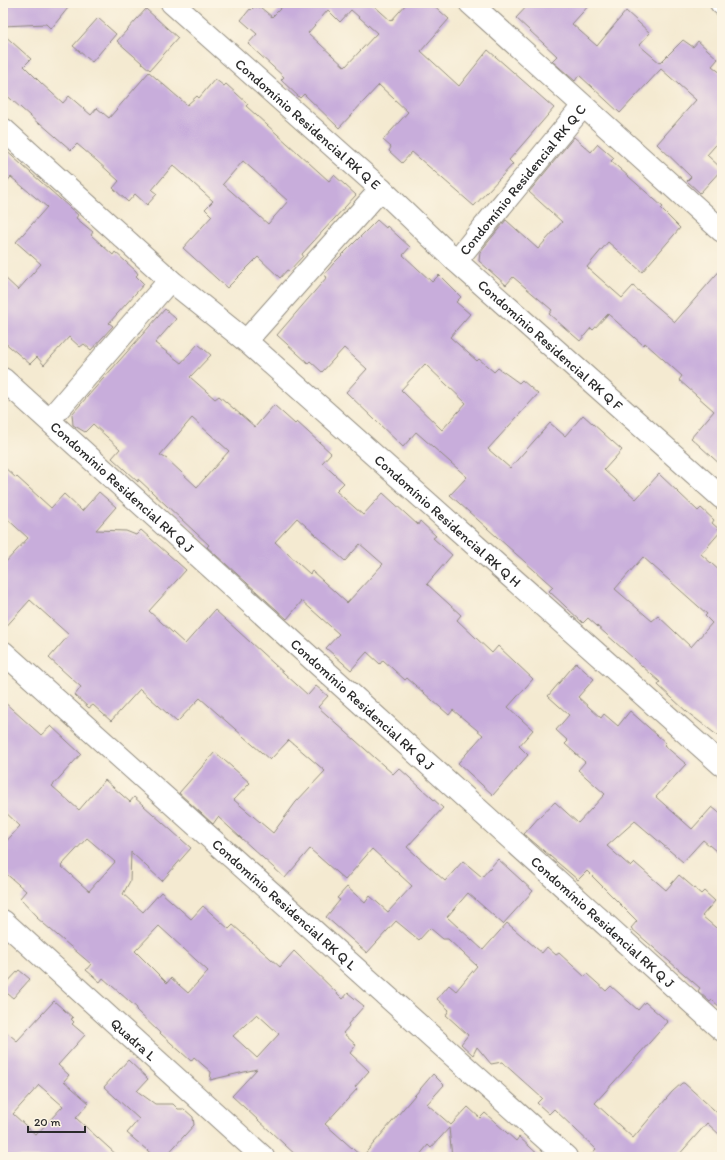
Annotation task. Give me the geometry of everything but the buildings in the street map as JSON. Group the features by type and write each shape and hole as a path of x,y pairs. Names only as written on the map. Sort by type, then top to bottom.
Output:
{"street":[{"name":"Condomínio Residencial RK Q E","path":"172,3 381,189 246,341"},
{"name":"Condomínio Residencial RK Q C","path":"456,261 583,106 470,3"},
{"path":"583,106 722,231"},
{"name":"Condomínio Residencial RK Q H","path":"3,130 170,280 246,341 722,765"},
{"name":"Condomínio Residencial RK Q F","path":"381,189 456,261 722,498"},
{"path":"49,420 170,280"},
{"name":"Condomínio Residencial RK Q J","path":"3,379 722,1030"},
{"name":"Condomínio Residencial RK Q L","path":"3,652 566,1157"},
{"name":"Quadra L","path":"3,921 263,1157"}]}
